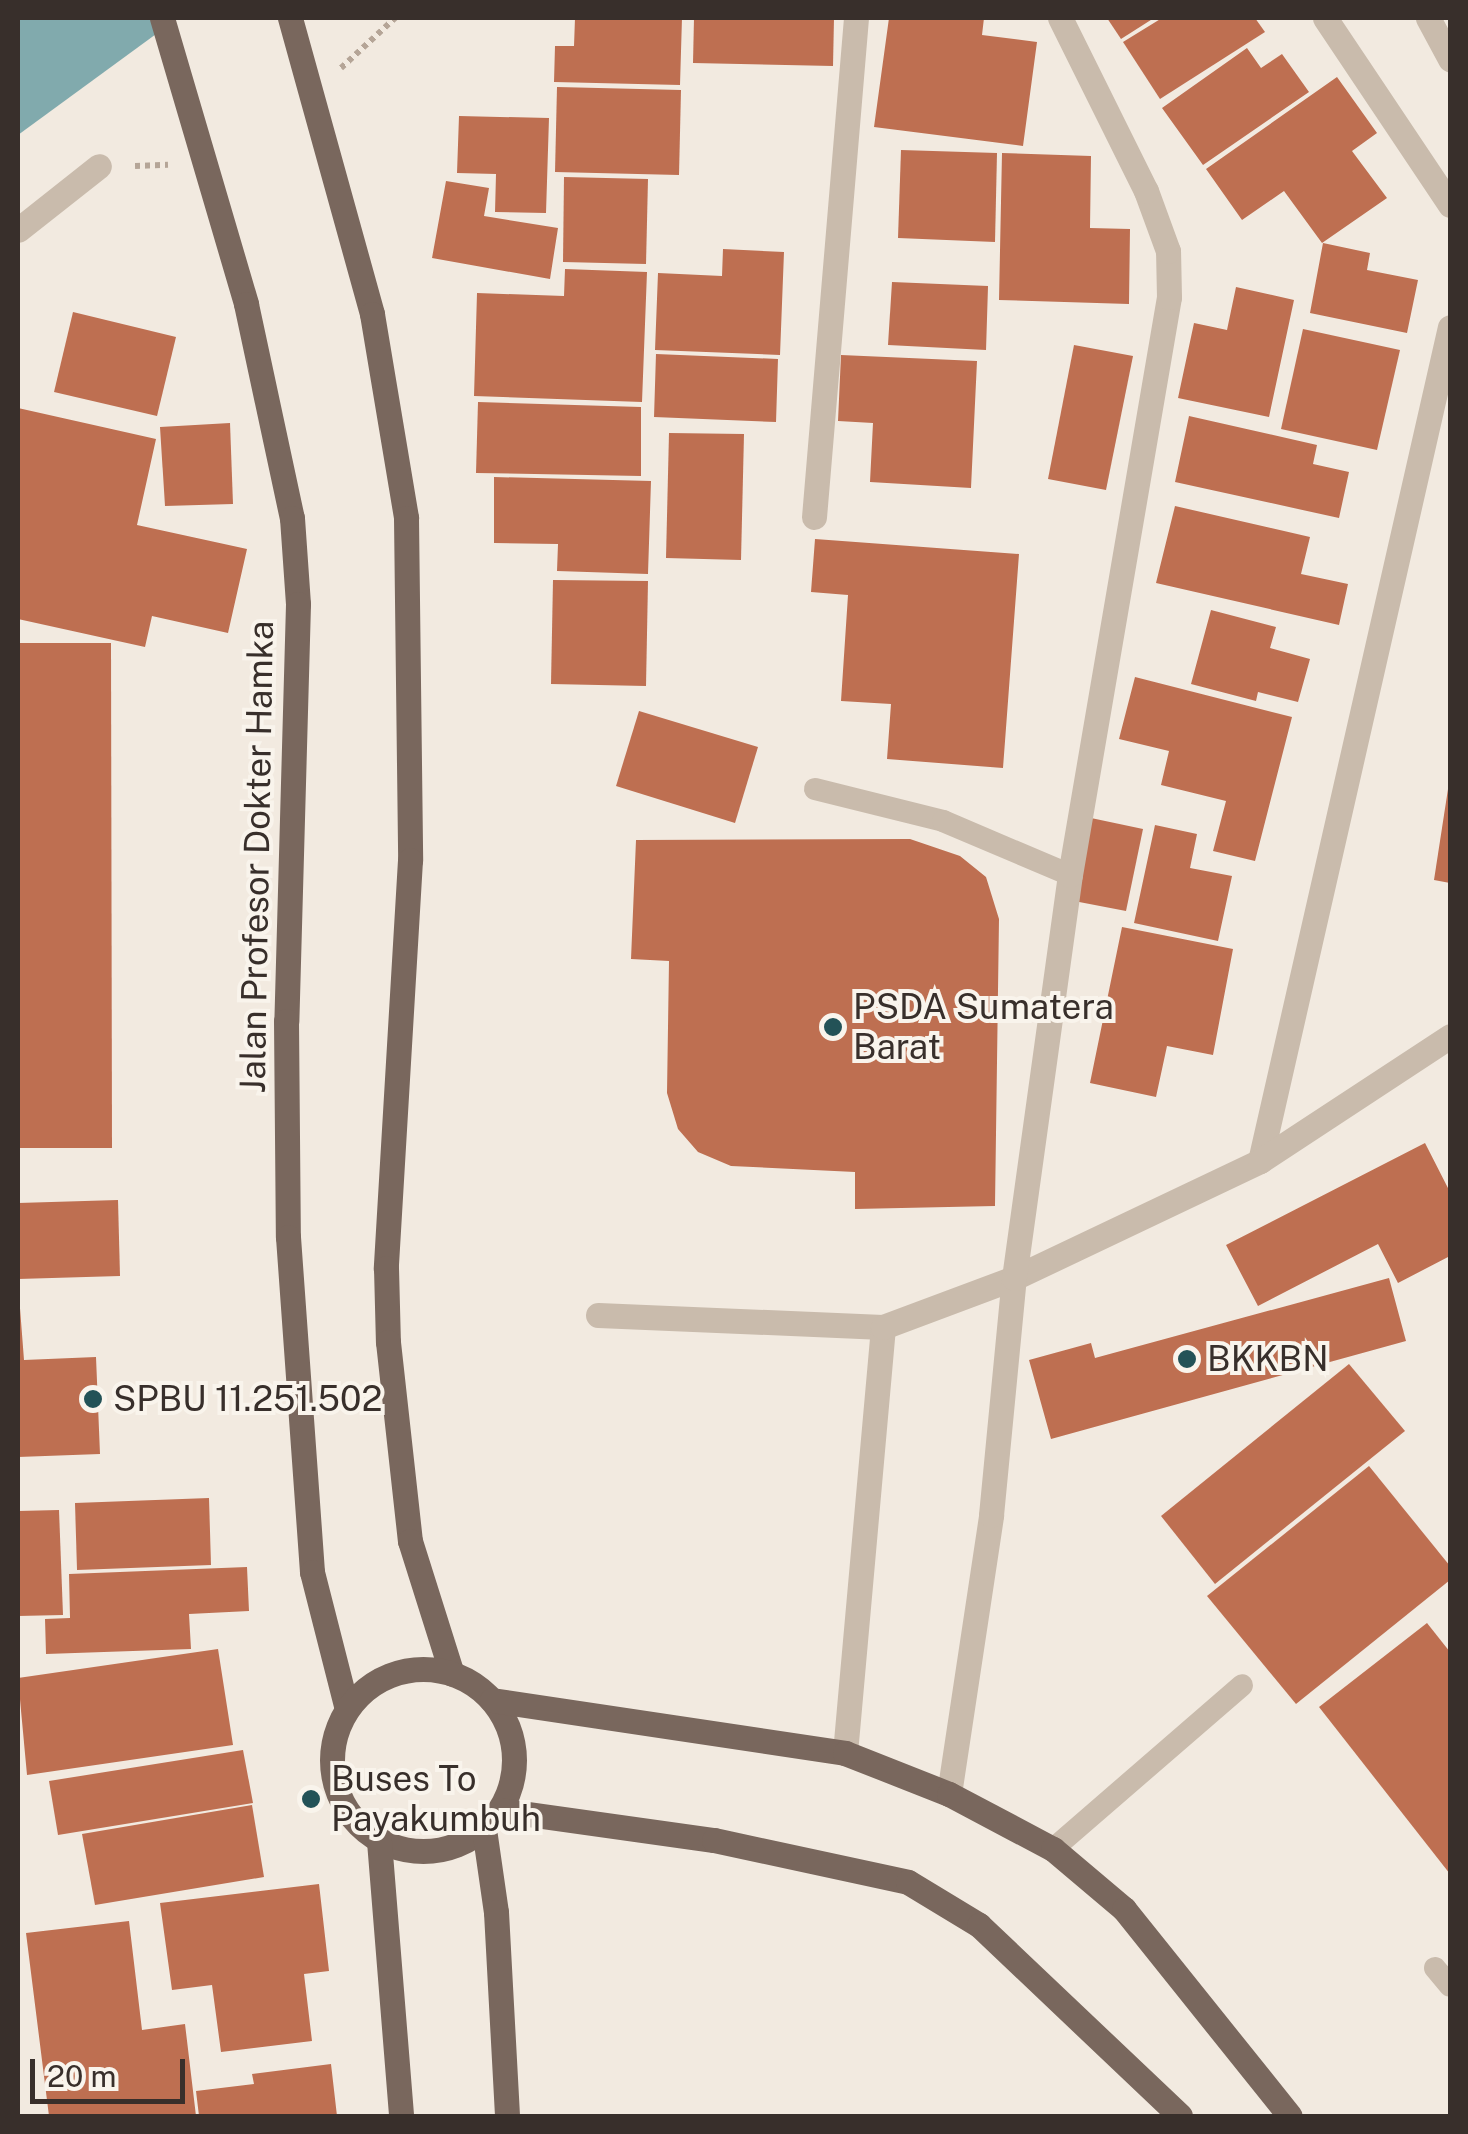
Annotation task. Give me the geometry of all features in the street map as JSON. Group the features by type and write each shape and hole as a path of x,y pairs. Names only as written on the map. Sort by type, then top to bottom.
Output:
{"main road":[{"name":"Jalan Profesor Dokter Hamka","path":"162,18 250,322 292,518 298,604 286,1022 288,1237 312,1572 347,1709"},
{"path":"290,18 372,314 406,518 410,860 386,1268 388,1342 410,1542 452,1674"},
{"path":"1180,2116 979,1925 908,1882 714,1840 492,1819 436,1851 379,1840 343,1806 334,1781 336,1732 347,1709 363,1691 394,1674 452,1674 492,1700 845,1753 949,1794 1052,1849 1124,1910 1290,2116"},
{"path":"492,1700 514,1753 492,1819 507,2116"},
{"path":"379,1840 401,2116"}],"street":[{"path":"814,517 856,18"},
{"path":"949,1794 991,1515 1014,1278 1070,875 1166,331 1169,272 1146,191 1060,18"},
{"path":"1325,18 1450,205"},
{"path":"1428,18 1450,58"},
{"path":"18,230 99,166"},
{"path":"1260,1161 1450,327"},
{"path":"598,1316 883,1326 1014,1278 1260,1161 1450,1036"},
{"path":"845,1753 883,1326"}],"lane":[{"path":"816,789 944,821 1070,875"},
{"path":"1052,1849 1242,1685"},
{"path":"1435,1968 1450,1986"}],"path":[{"path":"310,85 395,18"},
{"path":"99,166 206,165"}],"water":[{"path":"18,18 178,18 18,135"}],"building":[{"path":"575,18 682,18 680,85 554,82 555,46 574,46"},
{"path":"694,18 834,18 833,66 693,63"},
{"path":"889,18 984,18 982,35 1037,42 1023,146 874,127"},
{"path":"1107,18 1154,18 1121,39"},
{"path":"1162,18 1255,18 1265,32 1160,99 1123,42"},
{"path":"1247,48 1261,68 1282,54 1309,92 1203,165 1162,108"},
{"path":"1337,77 1377,133 1352,151 1387,198 1322,243 1284,191 1242,220 1206,169"},
{"path":"557,87 681,90 679,175 555,172"},
{"path":"459,116 549,118 546,213 495,212 496,174 457,173"},
{"path":"901,150 997,153 995,242 898,238"},
{"path":"1002,153 1091,156 1090,228 1130,229 1129,304 999,300"},
{"path":"564,177 648,179 646,264 563,262"},
{"path":"446,181 489,188 484,216 558,228 550,279 432,258"},
{"path":"1323,243 1370,253 1367,270 1418,280 1407,333 1310,313"},
{"path":"723,249 784,252 780,355 655,350 658,273 722,276"},
{"path":"565,269 647,272 642,402 474,396 477,293 564,296"},
{"path":"892,282 988,286 986,350 888,345"},
{"path":"1236,287 1294,300 1269,417 1178,398 1194,323 1227,330"},
{"path":"73,312 176,337 157,416 54,392"},
{"path":"1303,329 1400,350 1377,450 1281,429"},
{"path":"1074,345 1133,356 1106,490 1048,479"},
{"path":"656,354 778,359 776,422 654,417"},
{"path":"841,355 977,361 971,488 870,482 873,423 838,421"},
{"path":"478,402 641,407 641,476 476,473"},
{"path":"18,408 156,439 137,525 247,549 228,633 152,616 145,647 18,619"},
{"path":"1189,416 1317,445 1313,464 1349,472 1339,518 1175,482"},
{"path":"230,423 233,504 165,506 160,427"},
{"path":"669,433 744,434 741,560 666,558"},
{"path":"494,477 651,481 648,574 557,571 558,544 494,543"},
{"path":"1175,506 1310,537 1301,574 1348,584 1339,625 1156,583"},
{"path":"815,539 1019,554 1003,768 887,759 891,704 841,701 848,595 811,592"},
{"path":"553,580 648,581 646,686 551,684"},
{"path":"1211,610 1276,627 1270,648 1310,659 1298,702 1258,692 1256,701 1191,684"},
{"path":"18,643 111,643 112,1148 18,1148"},
{"path":"1135,677 1292,717 1255,861 1213,851 1226,801 1161,785 1169,751 1119,739"},
{"path":"639,711 758,747 735,823 616,786"},
{"path":"1450,789 1450,883 1434,880"},
{"path":"1091,818 1143,829 1126,911 1074,901"},
{"path":"1155,825 1197,834 1190,868 1232,876 1218,941 1134,923"},
{"name":"PSDA Sumatera Barat","path":"910,839 960,856 986,877 999,919 995,1206 855,1209 855,1172 731,1166 698,1152 678,1129 667,1093 669,961 631,959 636,840"},
{"path":"1122,927 1233,949 1213,1055 1167,1046 1156,1097 1090,1083"},
{"name":"BKKBN","path":"1425,1143 1450,1192 1450,1256 1398,1283 1378,1244 1258,1306 1226,1245"},
{"path":"118,1200 120,1276 18,1279 18,1203"},
{"name":"BKKBN","path":"1389,1278 1406,1341 1051,1439 1029,1360 1091,1343 1095,1358"},
{"path":"18,1282 24,1360 96,1357 100,1454 18,1457"},
{"name":"BKKBN","path":"1349,1364 1405,1431 1215,1584 1161,1516"},
{"path":"1369,1466 1450,1566 1450,1580 1296,1704 1207,1596"},
{"path":"209,1498 211,1565 77,1570 75,1503"},
{"path":"59,1510 63,1615 18,1616 18,1511"},
{"path":"247,1567 249,1611 189,1614 191,1649 46,1654 45,1619 70,1618 69,1574"},
{"path":"1427,1623 1450,1652 1450,1874 1319,1707"},
{"path":"218,1649 233,1745 27,1775 18,1678"},
{"path":"243,1750 253,1803 58,1835 49,1781"},
{"path":"252,1805 264,1877 95,1905 82,1834"},
{"path":"319,1884 329,1971 304,1974 312,2041 221,2052 212,1985 172,1990 160,1903"},
{"path":"129,1921 142,2030 185,2024 196,2116 49,2116 26,1933"},
{"path":"331,2064 337,2116 199,2116 196,2091 254,2084 252,2074"}],"place":[{"name":"PSDA Sumatera Barat","path":"833,1027"},
{"name":"BKKBN","path":"1187,1359"},
{"name":"SPBU 11.251.502","path":"93,1399"},
{"name":"Buses To Payakumbuh","path":"311,1799"}]}
